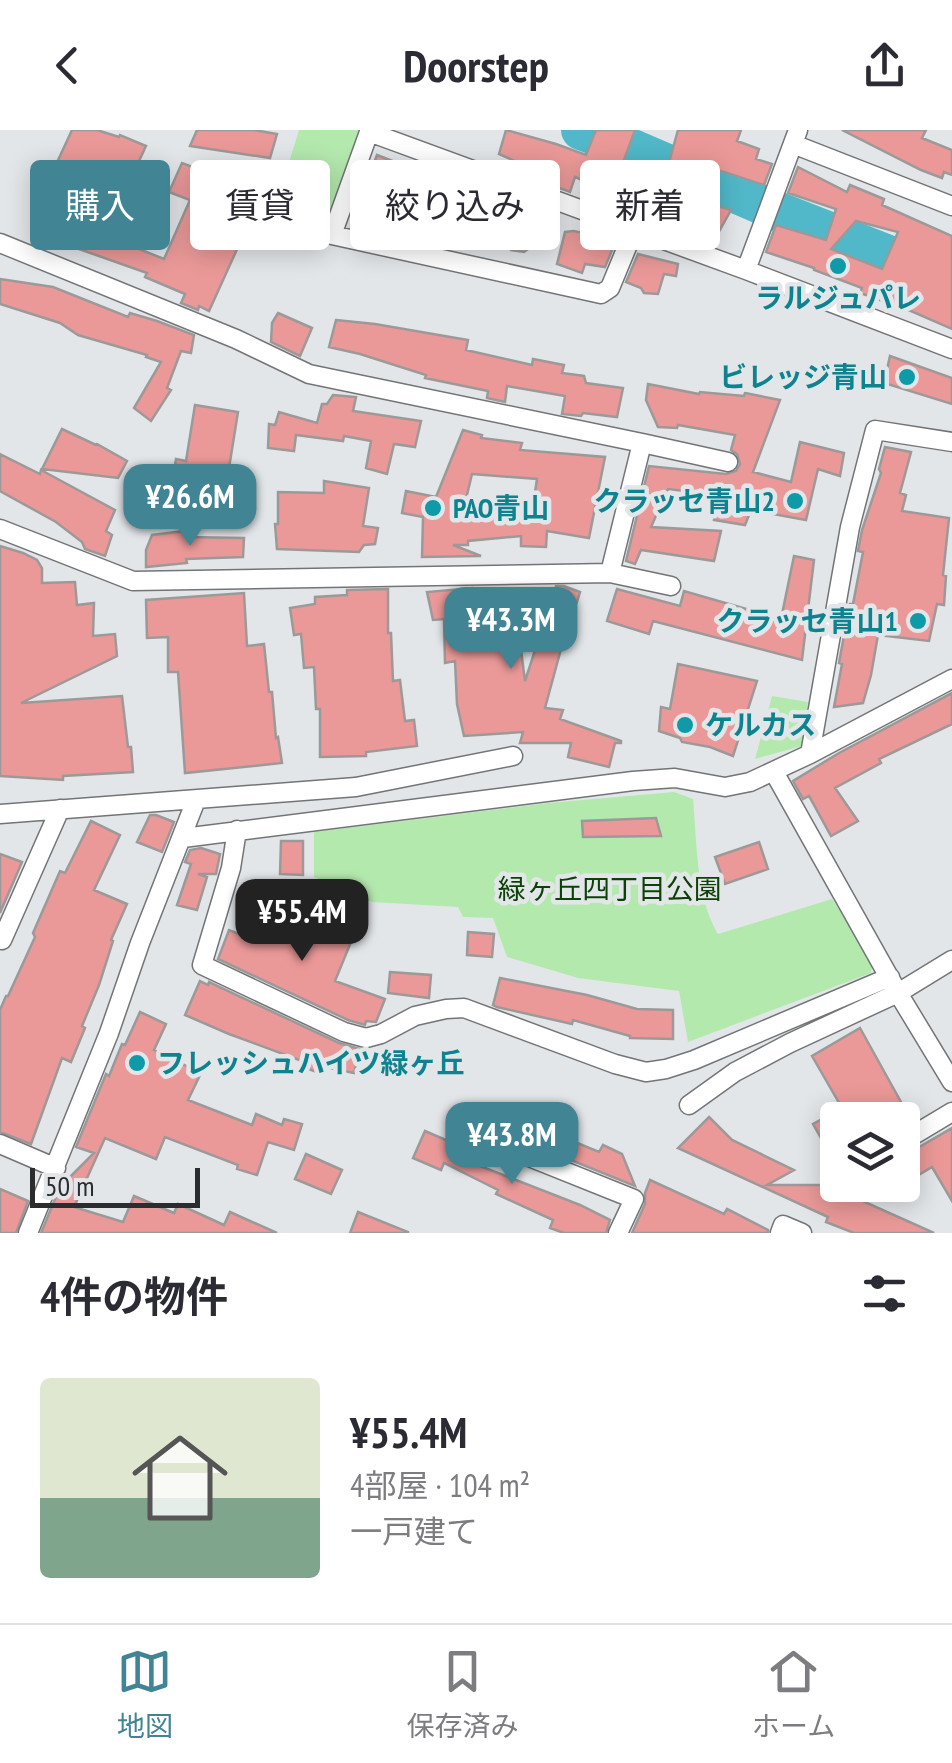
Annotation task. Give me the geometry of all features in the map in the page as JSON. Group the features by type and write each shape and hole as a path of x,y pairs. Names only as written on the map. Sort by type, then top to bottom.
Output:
{"street":[{"path":"369,132 634,230 610,288 601,294 332,235 369,132"},
{"path":"746,270 795,137 952,206"},
{"path":"0,244 236,339 309,374 728,462"},
{"path":"690,250 952,350"},
{"path":"810,754 850,527 875,430 952,442"},
{"path":"610,573 642,443"},
{"path":"0,529 133,582 610,573 670,586"},
{"path":"183,838 633,781 676,778 725,787 750,782 952,678"},
{"path":"0,814 356,786 513,756"},
{"path":"774,772 952,1082"},
{"path":"28,1233 109,1033 196,800"},
{"path":"0,939 60,809"},
{"path":"237,830 202,965 344,1032 366,1038 415,1016 464,1008 646,1072 694,1060 952,960"},
{"path":"689,1105 735,1072 894,985"},
{"path":"920,1131 952,1112"},
{"path":"467,1132 634,1198 618,1233"},
{"path":"0,1144 56,1168"},
{"path":"780,1233 783,1225 802,1233"}],"green space":[{"path":"299,130 365,130 330,215 330,160 290,160"},
{"path":"772,696 808,702 802,746 755,759"},
{"name":"緑ヶ丘四丁目公園","path":"674,792 693,799 701,887 718,934 832,899 873,961 871,973 688,1042 679,991 578,978 507,957 493,918 463,917 458,907 372,902 314,877 314,832"}],"building":[{"path":"72,130 97,130 146,146 139,160 58,160"},
{"path":"197,130 277,134 270,158 190,146"},
{"path":"506,130 586,155 596,130 635,130 624,160 580,160 580,179 575,177 570,192 560,188 560,160 512,160 499,154"},
{"path":"678,130 741,130 737,141 759,149 756,159 772,164 764,185 720,171 720,160 670,160"},
{"path":"842,130 926,130 922,138 952,150 952,175 944,172 942,178 921,170"},
{"path":"182,163 190,166 190,200 170,192"},
{"path":"798,167 847,192 850,185 884,199 882,205 952,236 952,329 860,293 862,288 814,268 766,252 776,225 826,240 836,209 788,193","holes":["856,221 898,232 882,269 831,249"]},
{"path":"190,200 190,250 237,250 209,311 181,303 185,294 145,277 147,273 82,250 142,250 164,259"},
{"path":"720,207 731,210 720,230"},
{"path":"565,232 580,232 580,250 612,250 605,267 585,264 582,273 557,264"},
{"path":"638,254 678,264 676,276 664,274 658,294 644,293 626,282"},
{"path":"0,279 53,287 128,317 130,313 194,335 191,353 181,351 167,388 171,390 151,421 134,408 161,362 0,304"},
{"path":"278,313 312,328 300,356 271,342 272,323"},
{"path":"336,320 468,340 466,350 532,365 533,359 564,365 562,373 584,376 586,383 623,388 617,417 562,414 565,396 507,386 505,402 487,398 488,391 425,378 426,375 329,347"},
{"name":"ビレッジ青山","path":"890,356 952,378 952,404 884,383"},
{"path":"648,384 699,394 745,393 780,400 753,472 791,482 800,442 844,453 840,476 818,469 806,520 751,510 745,525 714,520 719,495 668,489 651,527 721,531 714,561 641,550 635,564 626,561 649,466 726,474 736,471 740,464 731,450 735,435 678,425 658,427 646,400"},
{"path":"333,395 356,397 353,411 421,421 415,447 394,444 387,474 366,468 371,441 296,435 294,451 268,448 269,424 275,425 279,412 317,423 322,404 327,404"},
{"path":"195,405 238,412 229,468 243,470 239,493 172,483 176,459 186,461"},
{"path":"62,429 127,461 118,478 42,469"},
{"path":"463,430 482,435 481,438 522,443 520,450 605,457 589,538 547,531 546,547 521,546 521,536 453,545 481,556 422,557 423,517 402,513 406,491 436,497","holes":["472,474 537,479 531,518 498,514 462,516"]},
{"path":"885,447 911,452 900,493 906,495 902,511 949,518 944,605 937,604 929,641 878,635 863,703 834,707 845,630 863,552 858,551 862,530 881,473"},
{"path":"0,454 40,474 41,470 115,510 106,531 112,535 105,556 85,549 82,542 56,522 0,491"},
{"path":"324,481 369,488 363,526 378,528 375,544 364,545 359,552 277,549 278,492 324,493"},
{"path":"185,531 186,537 244,538 243,557 186,559 187,563 146,567 146,550 152,535"},
{"path":"0,546 37,560 42,568 42,583 75,582 77,605 94,603 93,636 115,634 117,656 21,703 122,696 133,772 63,776 63,780 0,776"},
{"path":"794,556 814,560 802,660 653,621 649,634 607,621 617,589 680,606 684,591 781,619"},
{"path":"556,586 580,592 545,708 563,710 560,719 621,741 615,743 609,767 568,757 571,743 520,743 523,732 464,736 457,704 455,661 445,663 444,619 433,620 427,592 472,588 473,605 515,604 525,681"},
{"path":"388,589 393,681 400,680 405,721 414,720 417,746 366,752 366,756 320,757 320,709 316,709 314,667 304,668 301,634 294,635 290,608 315,604 315,597 347,595 347,590"},
{"path":"244,593 247,646 264,644 282,763 185,773 178,672 168,672 168,637 147,638 146,600"},
{"path":"678,664 757,681 733,756 682,742 659,731 661,707 670,709"},
{"path":"952,693 952,724 879,759 881,763 835,788 858,821 831,836 809,796 803,799 793,781"},
{"path":"150,815 174,822 162,852 137,842"},
{"path":"656,818 661,836 583,837 582,821"},
{"path":"91,821 120,835 94,890 127,904 111,940 99,985 82,1026 85,1028 71,1062 62,1058 31,1144 0,1132 0,1010 35,937 33,933 60,871 65,873"},
{"path":"281,841 303,841 303,875 280,874"},
{"path":"759,842 768,869 725,884 715,857"},
{"path":"201,848 220,854 216,874 198,874 207,877 197,910 177,905 191,864 185,862 190,850"},
{"path":"0,854 22,862 0,913"},
{"path":"289,906 310,913 308,919 353,937 335,981 385,999 376,1022 366,1021 365,1025 348,1020 218,959 229,930 247,937 254,917 281,928"},
{"path":"468,932 494,934 492,957 467,955"},
{"path":"390,972 431,975 429,998 388,993"},
{"path":"500,978 637,1009 673,1010 673,1039 630,1038 573,1020 572,1024 497,1007 493,1005"},
{"path":"200,981 360,1049 354,1073 325,1067 322,1074 300,1066 302,1061 185,1015"},
{"path":"140,1012 166,1024 154,1050 201,1073 188,1100 252,1125 256,1114 282,1125 284,1119 302,1124 294,1150 268,1142 257,1175 165,1137 156,1159 105,1138 74,1207 123,1222 134,1196 174,1213 178,1204 224,1225 230,1212 277,1233 41,1233 62,1182 94,1153 76,1147 106,1074 109,1076"},
{"path":"860,1028 901,1102 839,1102 812,1056"},
{"path":"507,1114 599,1152 603,1145 622,1154 635,1186 499,1131"},
{"path":"709,1117 732,1140 794,1170 767,1185 820,1185 820,1202 865,1202 934,1233 854,1233 826,1222 828,1217 678,1148"},
{"path":"952,1128 952,1201 932,1167 920,1174 920,1147"},
{"path":"425,1131 483,1156 480,1166 610,1220 606,1233 564,1233 550,1228 553,1220 496,1194 498,1190 444,1163 441,1170 413,1158"},
{"path":"306,1154 342,1170 331,1194 295,1179"},
{"path":"650,1180 724,1214 727,1209 768,1233 632,1233"},
{"path":"0,1189 28,1201 16,1233 0,1233"},
{"path":"358,1212 408,1232 408,1233 350,1233"}],"waterway":[{"path":"581,130 952,280"}],"place":[{"name":"ラルジュパレ","path":"838,266"},
{"name":"ビレッジ青山","path":"907,377"},
{"name":"クラッセ青山2","path":"795,501"},
{"name":"PAO青山","path":"433,508"},
{"name":"クラッセ青山1","path":"918,621"},
{"name":"ケルカス","path":"685,725"},
{"name":"フレッシュハイツ緑ヶ丘","path":"137,1063"}]}
